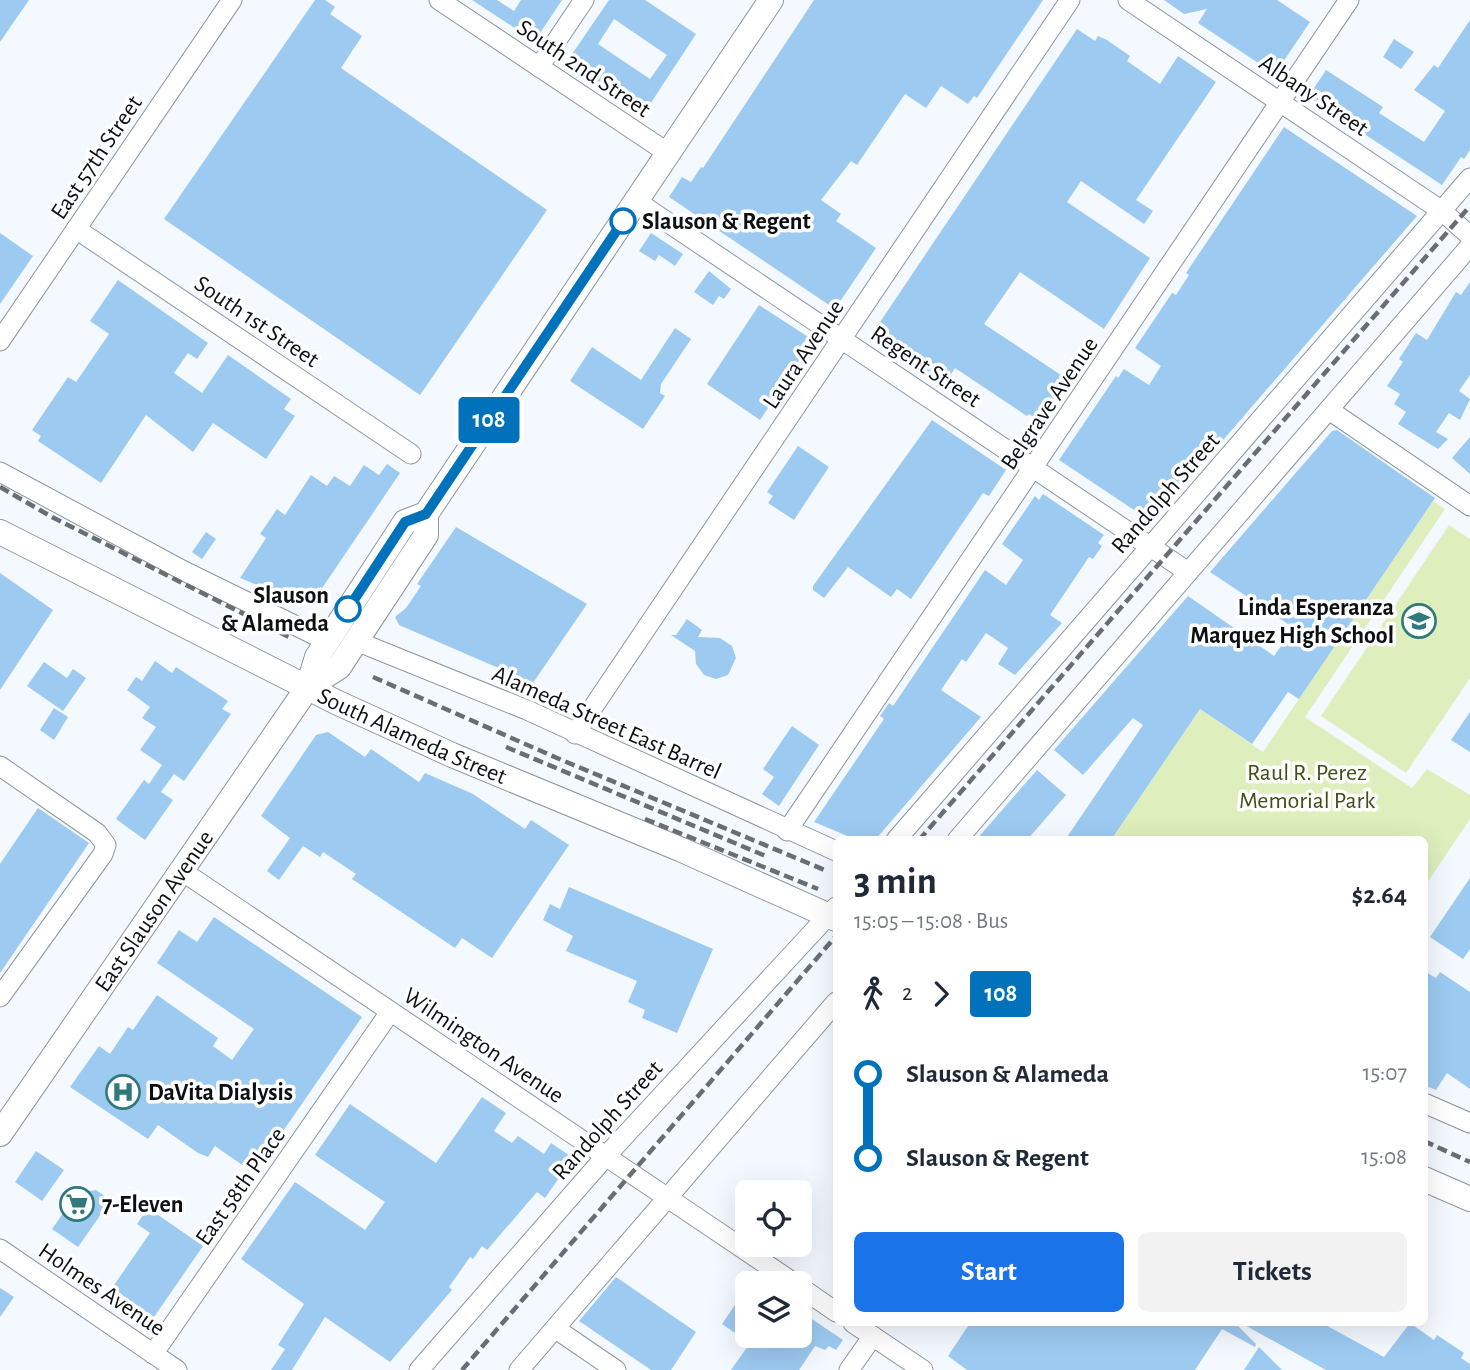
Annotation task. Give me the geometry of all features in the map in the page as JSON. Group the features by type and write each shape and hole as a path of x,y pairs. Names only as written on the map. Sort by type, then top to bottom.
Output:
{"main road":[{"name":"East Slauson Avenue","path":"308,687 339,667 356,642 426,535 426,514 771,0"},
{"name":"East Slauson Avenue","path":"0,1133 308,687 317,657 405,522 426,514"},
{"name":"South Alameda Street","path":"0,532 308,687 452,755 833,914"},
{"path":"1428,1181 1470,1199"}],"street":[{"name":"East 57th Street","path":"0,341 232,0"},
{"name":"South 2nd Street","path":"439,0 668,153"},
{"path":"539,67 584,0"},
{"name":"Laura Avenue","path":"575,734 1070,0"},
{"name":"Albany Street","path":"1128,0 1441,211 1470,236"},
{"name":"Belgrave Avenue","path":"788,831 1349,0"},
{"name":"Randolph Street","path":"899,836 1470,178"},
{"name":"Regent Street","path":"636,201 1188,572"},
{"name":"South 1st Street","path":"76,229 411,454"},
{"path":"960,836 1470,246"},
{"path":"1329,410 1470,506"},
{"path":"0,472 184,571 327,641"},
{"name":"Alameda Street East Barrel","path":"356,642 527,710 833,850"},
{"path":"0,766 103,838 106,845 103,854 0,997"},
{"name":"Wilmington Avenue","path":"182,871 775,1271"},
{"name":"Randolph Street","path":"419,1370 606,1156 833,915"},
{"path":"519,1370 833,1005"},
{"name":"East 58th Place","path":"153,1354 390,1012"},
{"path":"1428,1105 1470,1123"},
{"name":"Holmes Avenue","path":"0,1249 177,1370"},
{"path":"812,1295 833,1310"},
{"path":"858,1326 923,1370"},
{"path":"556,1329 616,1370"},
{"path":"849,1370 873,1336"}],"green space":[{"name":"Raul R. Perez Memorial Park","path":"1433,501 1445,509 1305,717 1412,788 1427,769 1470,795 1470,819 1428,882 1428,836 1114,836 1200,709 1263,752"},
{"name":"Linda Esperanza Marquez High School","path":"1449,525 1470,539 1470,678 1406,773 1321,716"}],"building":[{"path":"0,0 29,0 0,42"},
{"path":"315,0 325,0 335,7 330,14 362,36 341,68 547,210 420,395 164,219"},
{"path":"472,0 497,0 514,11 521,0 562,0 540,33 530,38"},
{"path":"609,0 645,0 696,34 643,115 570,64 570,57","holes":["614,19 667,55 650,79 598,44"]},
{"path":"814,0 1043,0 977,98 974,96 968,104 941,86 926,108 905,94 857,165 851,161 821,200 841,214 836,221 876,248 835,309 669,197 682,177 691,182 701,167 703,168"},
{"path":"1164,0 1277,0 1310,22 1275,74 1198,23 1207,9 1184,14"},
{"path":"1470,20 1470,150 1464,159 1461,157 1442,185 1308,97 1326,70 1383,107 1379,113 1424,142 1445,111 1414,90 1434,65 1438,68"},
{"path":"1077,29 1095,41 1098,36 1107,40 1130,56 1127,61 1160,84 1178,56 1216,82 1136,200 1153,211 1144,224 1081,181 1067,202 1150,258 1104,329 1020,272 984,324 1067,379 1040,421 1029,414 1027,416 955,368 945,383 872,334"},
{"path":"1394,39 1414,52 1401,69 1383,57"},
{"path":"1284,127 1417,216 1152,522 1059,460 1116,376 1118,378 1124,369 1149,385 1161,366 1135,348 1172,293 1176,295 1189,275 1186,273"},
{"path":"0,233 33,256 0,304"},
{"path":"651,233 683,254 675,266 659,255 655,261 639,251"},
{"path":"709,271 731,289 724,299 719,296 713,305 694,292"},
{"path":"118,280 208,343 197,359 188,353 174,373 202,393 228,355 291,399 284,409 295,416 266,459 213,423 193,452 146,415 101,483 38,441 41,436 32,430 68,377 76,382 109,334 90,321"},
{"path":"1470,282 1470,375 1459,391 1470,399 1460,420 1449,413 1436,432 1448,439 1438,449 1398,424 1406,412 1394,404 1400,394 1387,386 1403,362 1399,359 1416,333 1427,340 1456,292 1461,295"},
{"path":"759,305 813,340 760,420 707,384"},
{"path":"675,328 691,339 661,384 660,393 665,396 643,429 570,381 592,347 641,380"},
{"path":"932,420 1006,470 989,496 983,493 911,599 897,589 891,597 848,567 824,598 813,590 813,586"},
{"path":"1337,430 1435,498 1299,699 1288,692 1252,744 1200,709 1114,836 1068,836 1143,725 1133,718 1083,775 1054,750 1188,596 1274,656 1294,628 1210,572 1332,431"},
{"path":"1470,437 1470,474 1452,458"},
{"path":"798,446 829,467 794,520 768,503 773,496 767,492"},
{"path":"387,464 400,473 310,606 240,578 266,538 260,534 277,509 285,515 311,475 327,486 334,476 350,486 364,465 379,475"},
{"path":"1043,494 1104,535 1098,543 1102,546 1093,559 1089,557 1050,615 1062,623 1015,675 998,664 1008,648 986,633 966,662 962,659 941,690 981,717 878,836 847,836 814,822 884,719 880,716 889,703 893,706 985,570 1006,585 1023,560 1002,544 1035,496 1039,500"},
{"path":"456,527 587,604 533,683 399,625 395,617 406,608 421,586 417,584"},
{"path":"206,532 216,539 202,559 192,552"},
{"path":"0,573 53,610 0,690"},
{"path":"687,619 702,630 698,637 720,638 732,646 736,658 728,675 716,679 704,675 696,664 695,651 671,635 676,635"},
{"path":"155,661 172,673 176,667 228,701 222,709 231,714 184,781 174,774 161,792 173,800 145,840 116,819 144,780 149,784 162,765 140,750 156,727 142,718 150,707 127,690 136,677 142,681"},
{"path":"44,662 67,678 73,669 86,678 63,711 27,686"},
{"path":"54,708 68,717 54,740 40,730"},
{"path":"1470,712 1470,752 1451,740"},
{"path":"792,726 819,745 779,806 762,794 774,777 763,769"},
{"path":"328,732 365,757 371,749 419,782 425,773 473,794 525,829 531,820 569,845 492,958 462,938 455,948 352,879 356,874 323,852 320,857 303,846 279,880 267,871 290,838 261,816 316,735"},
{"path":"1037,770 1066,795 1030,836 979,836"},
{"path":"38,808 89,843 0,973 0,864"},
{"path":"1470,878 1470,949 1463,959 1430,937"},
{"path":"569,887 713,949 677,1033 642,1018 645,1010 628,1002 637,981 566,951 573,936 543,920 550,904 560,909"},
{"path":"214,917 362,1017 254,1173 215,1146 208,1157 198,1153 158,1125 148,1139 70,1087 99,1046 110,1054 128,1027 133,1030 157,995 218,1038 213,1046 232,1060 254,1029 157,963 179,930 197,942"},
{"path":"1440,972 1470,992 1470,1089 1447,1073 1436,1090 1428,1087 1428,973 1436,978"},
{"path":"482,1097 506,1113 494,1131 512,1143 518,1136 544,1154 551,1143 573,1158 545,1198 537,1192 487,1250 482,1246 473,1259 470,1257 449,1287 452,1290 390,1362 325,1317 292,1370 271,1370 285,1349 278,1345 304,1304 241,1259 295,1182 365,1230 385,1202 315,1155 350,1104 436,1163"},
{"name":"7-Eleven","path":"36,1151 64,1170 42,1201 15,1182"},
{"path":"96,1190 111,1200 78,1247 52,1229 77,1193"},
{"path":"148,1208 203,1246 154,1317 112,1288 150,1233 137,1224"},
{"path":"616,1277 696,1332 671,1370 651,1370 579,1321"},
{"path":"0,1288 14,1297 0,1317"},
{"path":"735,1305 735,1333 722,1324"},
{"path":"812,1319 843,1340 836,1350 829,1346 825,1350 815,1346 799,1370 731,1370 746,1348 812,1348"},
{"path":"968,1326 1238,1326 1256,1344 1255,1347 1222,1329 1195,1370 967,1370 948,1356"},
{"path":"1246,1326 1327,1326 1384,1357 1408,1326 1414,1326 1434,1340 1437,1335 1464,1353 1461,1358 1470,1364 1470,1370 1326,1370"},
{"path":"1259,1347 1282,1370 1244,1370"}],"railway":[{"path":"922,836 1470,206"},
{"path":"0,487 52,517 289,637"},
{"path":"373,677 557,758 827,871"},
{"path":"506,747 768,857"},
{"path":"645,819 818,889"},
{"path":"462,1370 833,939"},
{"path":"1428,1143 1470,1162"}],"bus line":[{"name":"108","path":"348,609 405,522 426,514 623,221"}],"place":[{"name":"Slauson & Regent","path":"623,221"},
{"name":"Slauson & Alameda","path":"348,609"},
{"name":"Linda Esperanza Marquez High School","path":"1419,621"},
{"name":"DaVita Dialysis","path":"123,1092"},
{"name":"7-Eleven","path":"77,1204"}]}
